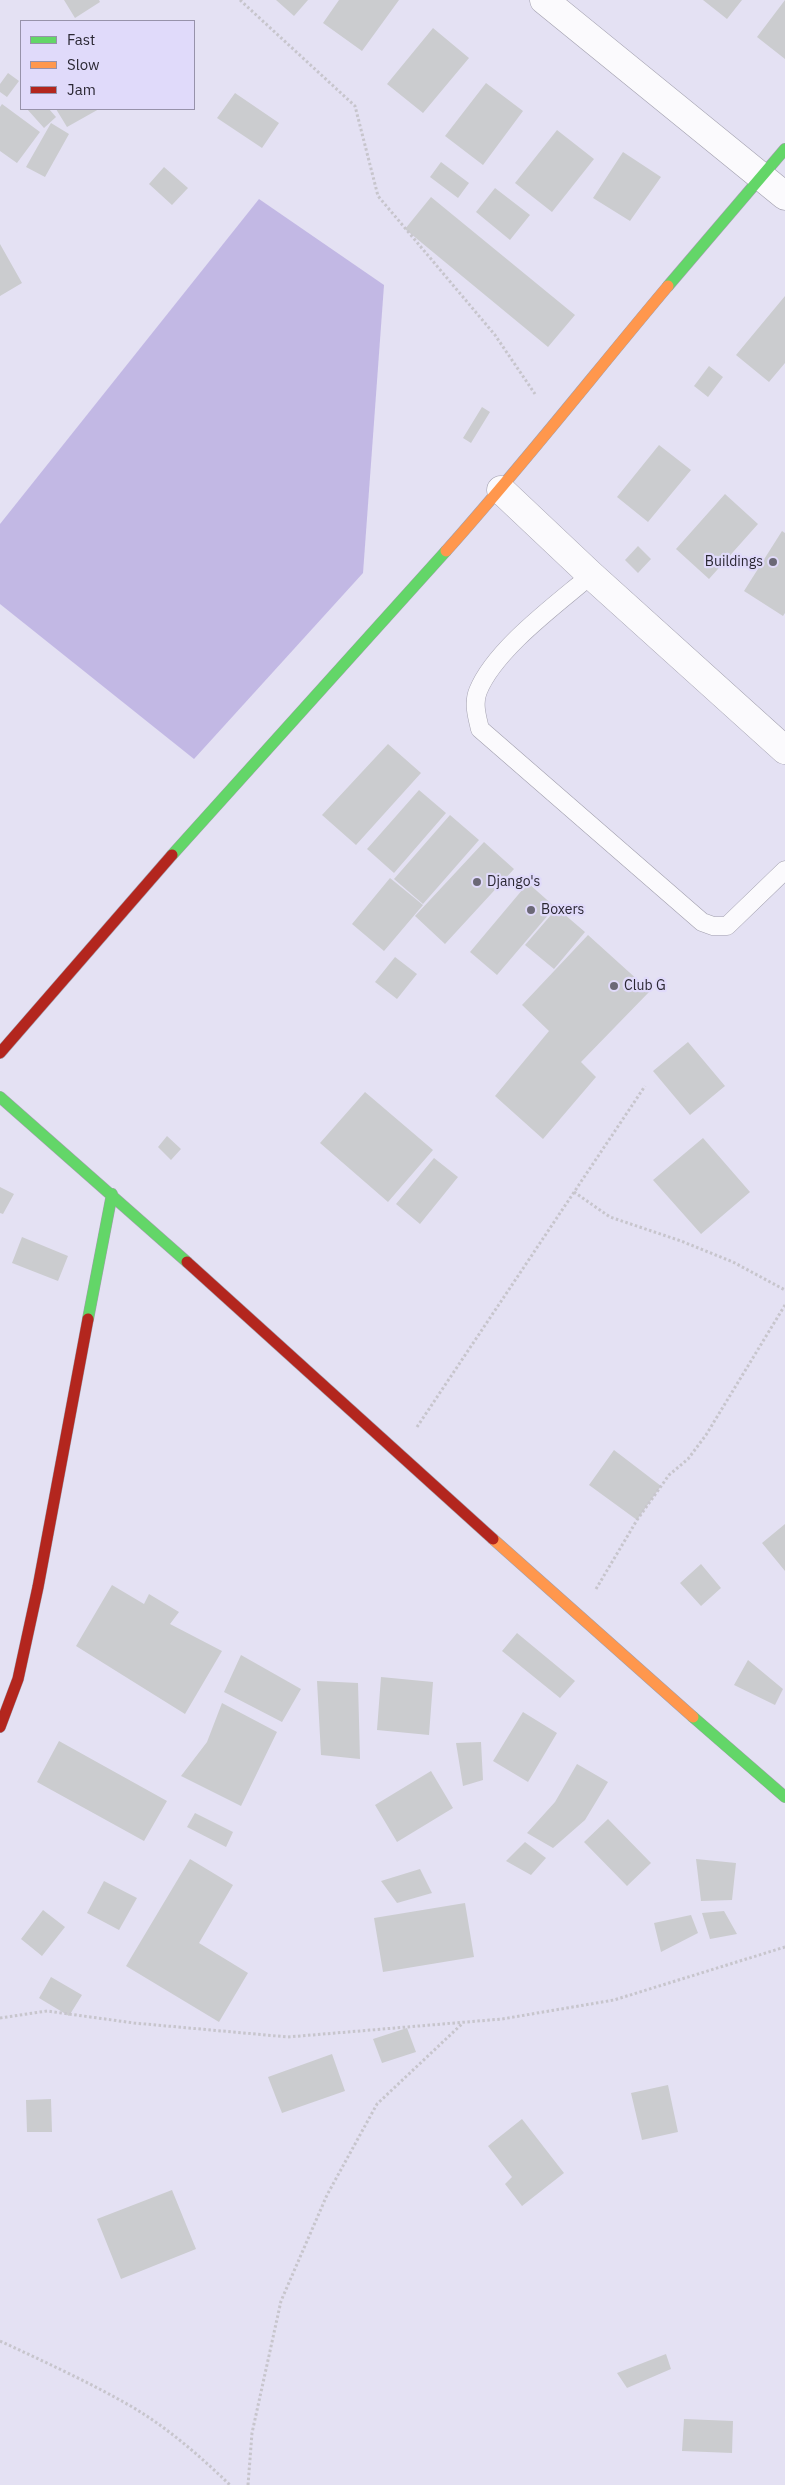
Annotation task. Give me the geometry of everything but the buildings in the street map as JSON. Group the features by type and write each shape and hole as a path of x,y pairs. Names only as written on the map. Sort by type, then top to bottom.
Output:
{"street":[{"path":"544,0 785,196"},
{"path":"0,1053 116,917 501,490 554,421 785,149"},
{"path":"501,490 591,575 785,750"},
{"path":"0,1097 112,1194 579,1618 785,1797"},
{"path":"0,1727 18,1679 38,1588 112,1194"}],"lane":[{"path":"591,575 511,646 492,670 478,692 476,712 480,729 702,922 713,926 727,926 785,870"}],"path":[{"path":"240,0 355,106 378,196 495,334 554,421"},
{"path":"398,1454 645,1086"},
{"path":"574,1192 610,1217 681,1241 733,1262 785,1290"},
{"path":"579,1618 637,1520 669,1475 688,1459 706,1435 785,1305"},
{"path":"0,2018 46,2011 134,2022 288,2037 502,2019 614,2000 785,1947"},
{"path":"248,2485 252,2433 281,2301 327,2195 377,2104 464,2022"},
{"path":"0,2341 60,2369 136,2409 200,2456 230,2485"}],"shaded area":[{"path":"259,199 384,285 363,573 194,759 0,604 0,524"}],"traffic: fast":[{"path":"668,286 785,149"},
{"path":"172,855 446,551"},
{"path":"0,1097 187,1262"},
{"path":"88,1319 112,1194"},
{"path":"693,1717 785,1797"}],"traffic: slow":[{"path":"446,551 531,453 668,286"},
{"path":"493,1539 693,1717"}],"traffic: jam":[{"path":"0,1053 172,855"},
{"path":"187,1262 493,1539"},
{"path":"0,1727 18,1679 38,1587 88,1319"}],"place":[{"name":"Buildings","path":"773,562"},
{"name":"Django's","path":"477,882"},
{"name":"Boxers","path":"531,910"},
{"name":"Club G","path":"614,986"}]}
